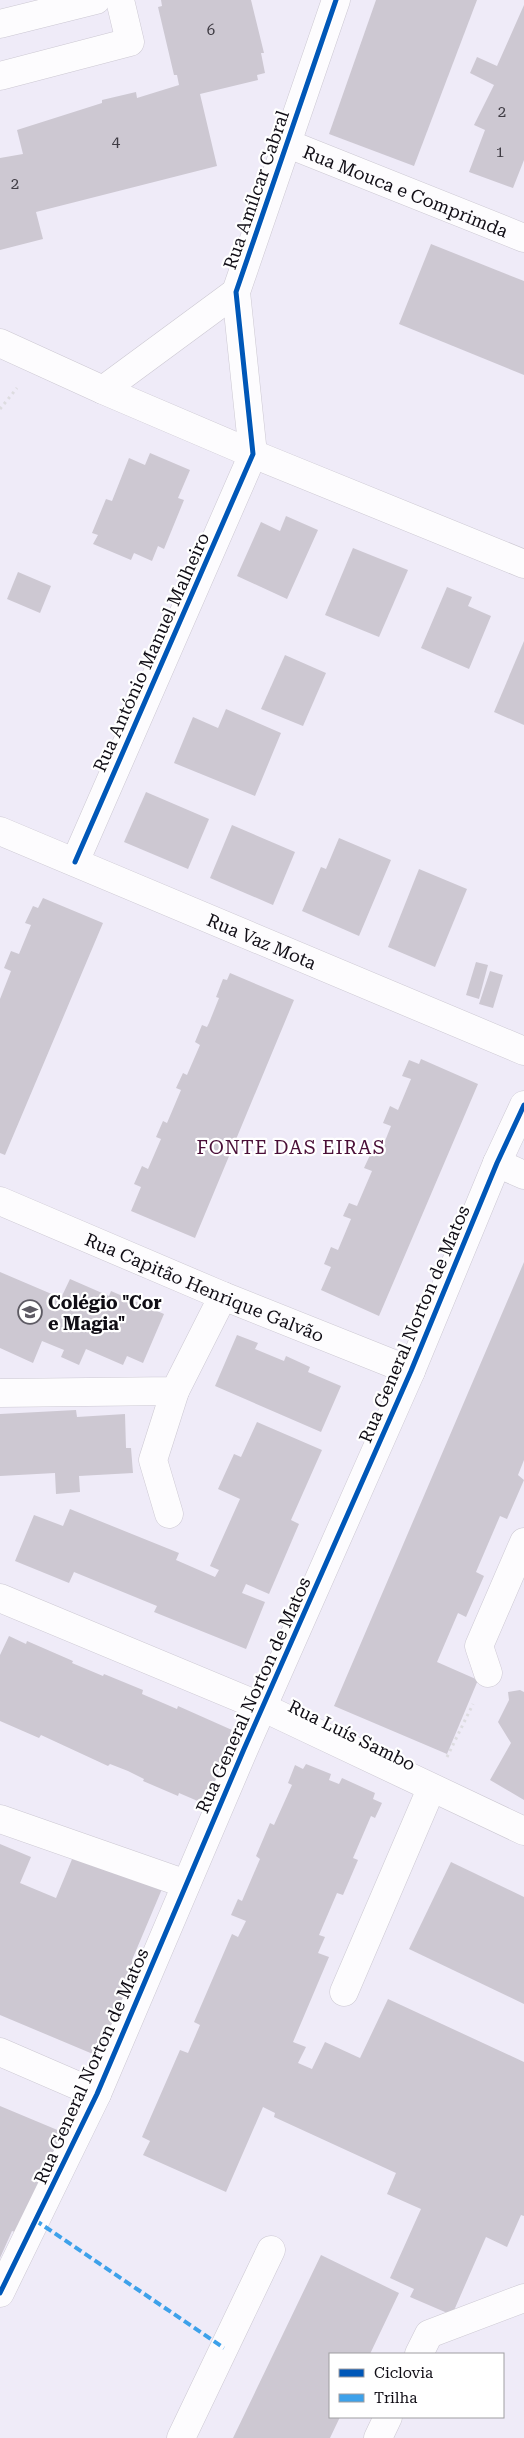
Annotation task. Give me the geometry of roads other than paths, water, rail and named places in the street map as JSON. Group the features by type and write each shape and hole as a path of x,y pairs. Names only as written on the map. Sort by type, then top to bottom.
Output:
{"street":[{"path":"0,24 96,0"},
{"path":"0,76 130,42 120,0"},
{"name":"Rua Amílcar Cabral","path":"253,454 236,292 336,0"},
{"name":"Rua Mouca e Comprimda","path":"286,143 524,238"},
{"path":"103,390 236,292"},
{"path":"0,343 103,390 253,454 524,564"},
{"name":"Rua António Manuel Malheiro","path":"75,862 253,454"},
{"name":"Rua Vaz Mota","path":"0,831 524,1051"},
{"name":"Rua General Norton de Matos","path":"0,2293 97,2094 262,1708 411,1371 497,1163 524,1105"},
{"path":"497,1163 524,1176"},
{"name":"Rua Capitão Henrique Galvão","path":"0,1201 223,1296 411,1371"},
{"path":"169,1514 152,1460 175,1391 223,1296"},
{"path":"0,1393 175,1391"},
{"path":"488,1673 480,1646 524,1542"},
{"name":"Rua Luís Sambo","path":"0,1598 262,1708 431,1789 524,1831"},
{"path":"344,1992 431,1789"},
{"path":"0,1819 186,1884"},
{"path":"0,2052 97,2094"},
{"path":"181,2438 271,2250"},
{"path":"424,2344 524,2298"},
{"path":"378,2438 388,2418"}],"place":[{"name":"Colégio \"Cor e Magia\"","path":"30,1312"}],"district":[{"name":"FONTE DAS EIRAS","path":"291,1147"}]}
